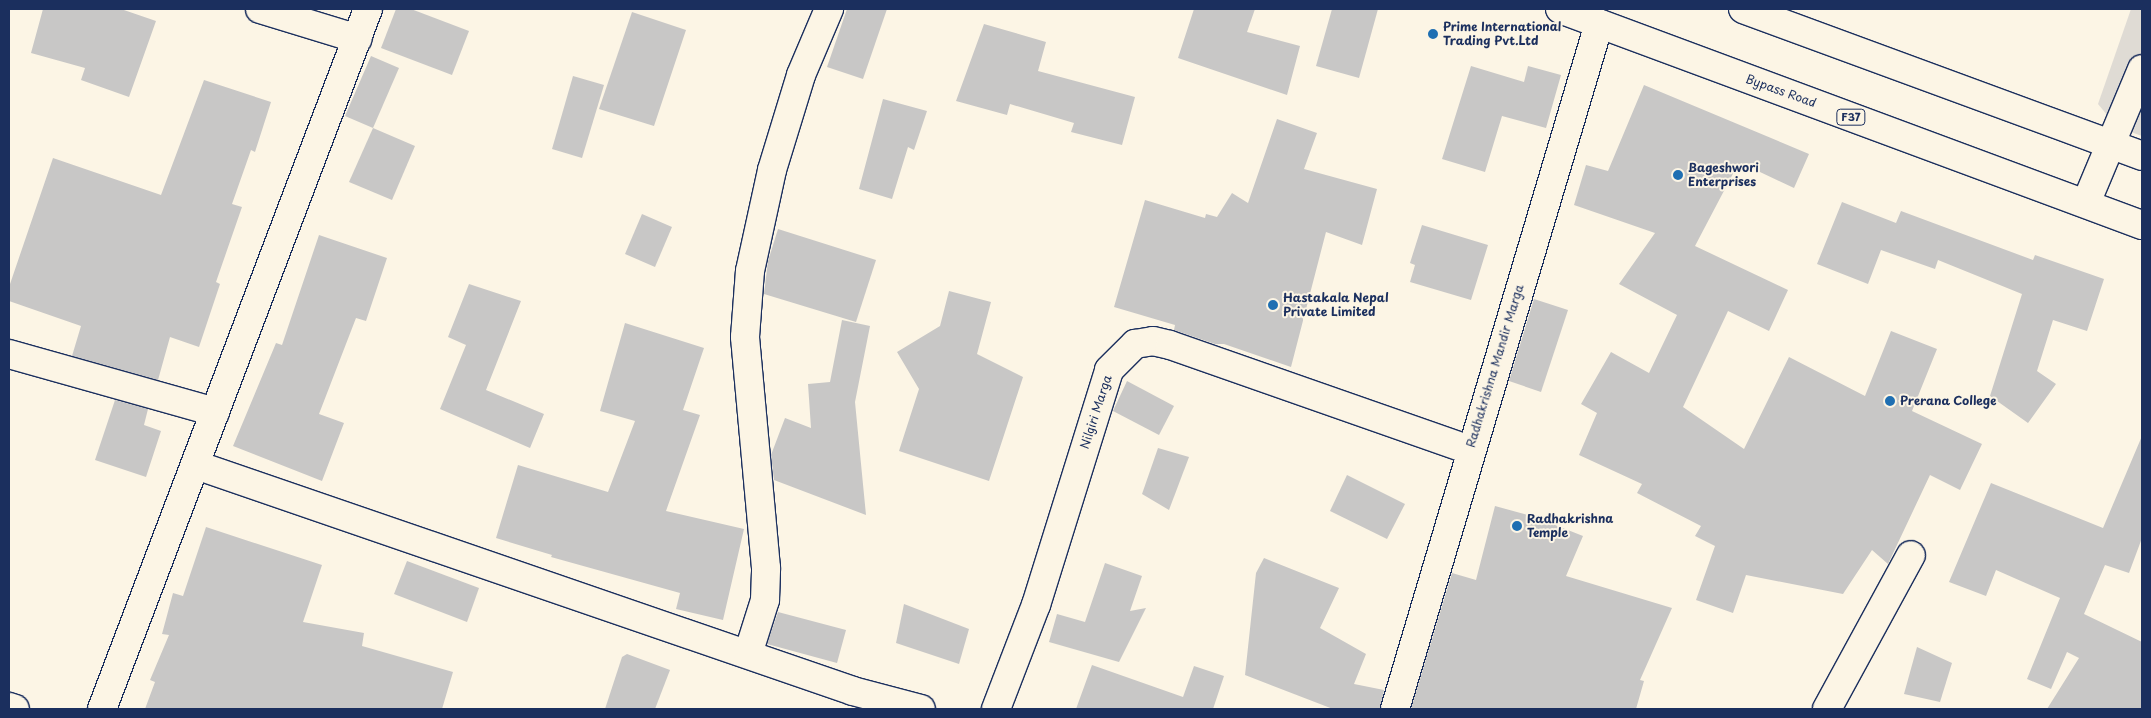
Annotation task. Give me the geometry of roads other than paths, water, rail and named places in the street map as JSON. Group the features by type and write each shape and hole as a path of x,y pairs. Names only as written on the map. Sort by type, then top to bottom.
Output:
{"main road":[{"path":"260,9 358,39"},
{"path":"102,709 368,9"},
{"path":"748,654 765,600 766,568 745,337 750,271 774,161 801,75 829,9"},
{"name":"Bypass Road","path":"1560,9 2142,224"},
{"path":"1743,9 2142,156"},
{"name":"Radhakrishna Mandir Marga","path":"1395,709 1470,450 1599,24"},
{"path":"2086,203 2142,69"},
{"name":"Nilgiri Marga","path":"996,709 1036,605 1109,370 1135,344 1153,341 1170,345 1470,450"},
{"path":"9,354 215,412"},
{"path":"196,465 748,654 849,700 921,709"},
{"path":"1827,709 1911,555"},
{"path":"9,707 15,709"}],"place":[{"name":"Prime International Trading Pvt.Ltd","path":"1433,34"},
{"name":"Bageshwori Enterprises","path":"1678,175"},
{"name":"Hastakala Nepal Private Limited","path":"1273,305"},
{"name":"Prerana College","path":"1890,401"},
{"name":"Radhakrishna Temple","path":"1517,526"}]}
